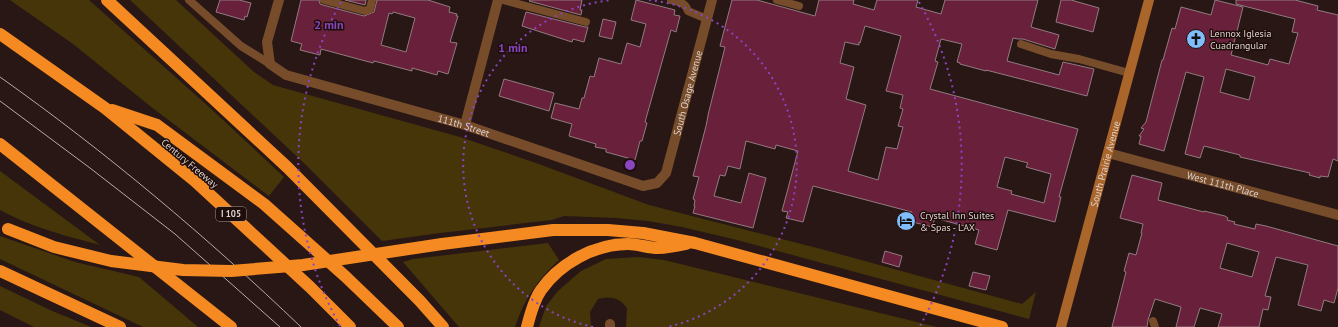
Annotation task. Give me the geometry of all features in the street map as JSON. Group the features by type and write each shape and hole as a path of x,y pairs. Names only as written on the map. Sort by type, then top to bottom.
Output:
{"highway":[{"path":"107,0 287,167 420,301 443,327"},
{"name":"Century Freeway","path":"0,34 105,108 195,181 310,287 350,327"},
{"path":"105,108 157,125 264,204 346,277 398,327"},
{"path":"0,144 230,327"},
{"path":"4,227 54,247 111,261 183,270 231,271 303,265 442,244 553,230 608,230 643,233 695,243 1002,327"},
{"path":"527,327 540,290 556,274 575,259 600,248 628,244 659,248 695,243"},
{"path":"0,271 120,327"}],"main road":[{"name":"South Prairie Avenue","path":"1061,327 1149,0"}],"street":[{"path":"270,64 267,42 279,0"},
{"path":"465,125 498,0"},
{"name":"South Osage Avenue","path":"656,183 666,174 712,0"},
{"name":"111th Street","path":"270,64 286,76 465,125 643,186 656,183"},
{"name":"West 111th Place","path":"1108,153 1338,215"}],"lane":[{"path":"189,0 241,46 270,64"},
{"path":"324,0 365,12 370,9 372,0"},
{"path":"503,0 586,22"},
{"path":"671,0 683,3 688,11 707,19"},
{"path":"777,0 799,6"},
{"path":"1021,44 1051,54 1079,59 1129,73"}],"shaded area":[{"path":"10,0 89,0 208,106 284,177 269,196 150,106 73,44"},
{"path":"130,0 176,0 254,72 273,85 460,137 536,163 649,205 821,249 1022,304 1036,292 1029,319 737,240 682,227 648,221 564,216 552,220 382,241 307,166"},
{"path":"0,171 100,245 36,226 0,210"},
{"path":"0,236 75,262 139,277 198,327 143,327 0,259"},
{"path":"548,243 559,260 532,290 515,327 459,327 403,262 413,259"},
{"path":"638,257 664,260 937,327 626,327 627,308 614,298 607,298 598,299 590,312 591,327 539,327 546,306 558,291 581,271 606,259"},
{"path":"0,286 50,310 91,327 34,327 0,310"}],"building":[{"path":"220,0 239,0 251,3 247,17 245,16 244,20 216,12"},
{"path":"301,0 319,0 320,4 364,16 374,12 377,0 428,0 450,7 449,12 457,14 456,16 458,16 450,42 457,43 448,74 438,71 437,75 412,68 412,71 374,61 373,63 321,49 320,55 300,50 302,44 291,41","holes":["393,12 415,18 406,52 381,45 389,13 392,14"]},
{"path":"345,0 366,0 365,5"},
{"path":"582,0 580,10 582,10 581,15 529,1"},
{"path":"636,0 675,10 674,15 680,16 676,32 671,30 645,122 647,123 635,160 606,152 606,149 595,147 596,144 569,136 572,124 551,118 555,103 579,109 582,98 584,98 590,76 594,77 599,58 621,64 627,43 640,47 646,24 631,20"},
{"path":"732,0 757,0 815,16 819,0 854,0 853,4 874,10 877,0 918,0 916,7 941,14 945,0 1038,0 1031,27 1059,35 1055,49 1023,39 1013,38 1007,61 1059,75 1063,62 1094,69 1087,96 960,64 957,62 962,44 941,39 935,61 938,62 930,89 1078,129 1059,197 1061,197 1055,222 1008,210 997,250 975,244 979,230 935,218 932,227 909,221 912,212 813,186 803,222 786,218 788,212 782,211 798,151 776,145 775,149 746,141 740,169 728,166 725,176 720,175 714,196 741,203 749,173 766,178 753,228 693,213 695,200 693,199 699,177 693,176 725,47 720,46","holes":["865,26 901,36 886,91 903,95 900,108 903,109 898,126 903,127 897,149 886,147 878,180 848,171 866,105 846,99 854,67 840,63 845,42 859,45","1005,157 1028,163 1026,167 1051,174 1044,203 1011,194 1012,191 997,187"]},
{"path":"1061,0 1071,0 1099,8 1093,32 1056,22"},
{"path":"1215,0 1243,7 1231,55 1268,65 1270,59 1289,64 1298,33 1292,32 1295,19 1236,4 1236,0 1295,0 1318,6 1317,10 1338,15 1338,161 1333,159 1328,177 1320,176 1320,178 1309,175 1310,173 1240,157 1240,155 1204,146 1200,158 1185,154 1204,77 1186,72 1164,151 1139,144 1141,136 1139,136 1144,129 1141,128 1146,122 1162,60 1172,28 1175,29 1181,7 1211,15","holes":["1226,69 1255,77 1249,100 1220,92"]},
{"path":"526,12 588,27 584,42 573,39 572,42 522,26"},
{"path":"603,19 616,22 612,39 599,36"},
{"path":"504,79 554,93 549,111 499,96"},
{"path":"1132,175 1162,183 1158,200 1225,216 1228,218 1227,220 1235,222 1234,224 1255,229 1256,224 1266,226 1338,246 1338,288 1334,303 1324,300 1321,311 1298,305 1308,265 1276,257 1265,296 1271,297 1268,310 1263,309 1259,327 1218,327 1222,314 1200,308 1194,327 1176,327 1181,307 1155,299 1147,327 1112,327 1126,272 1124,271 1129,253 1136,255 1143,224 1120,218","holes":["1227,243 1259,252 1252,277 1220,268"]},
{"path":"885,251 902,256 899,267 882,262"},
{"path":"973,272 990,276 986,290 969,286"}],"tram line":[{"path":"0,77 79,135 155,196 265,293 301,327"},
{"path":"0,101 175,234 280,327"}],"place":[{"name":"Lennox Iglesia Cuadrangular","path":"1196,39"},
{"name":"Crystal Inn Suites & Spas - LAX","path":"906,221"}]}
